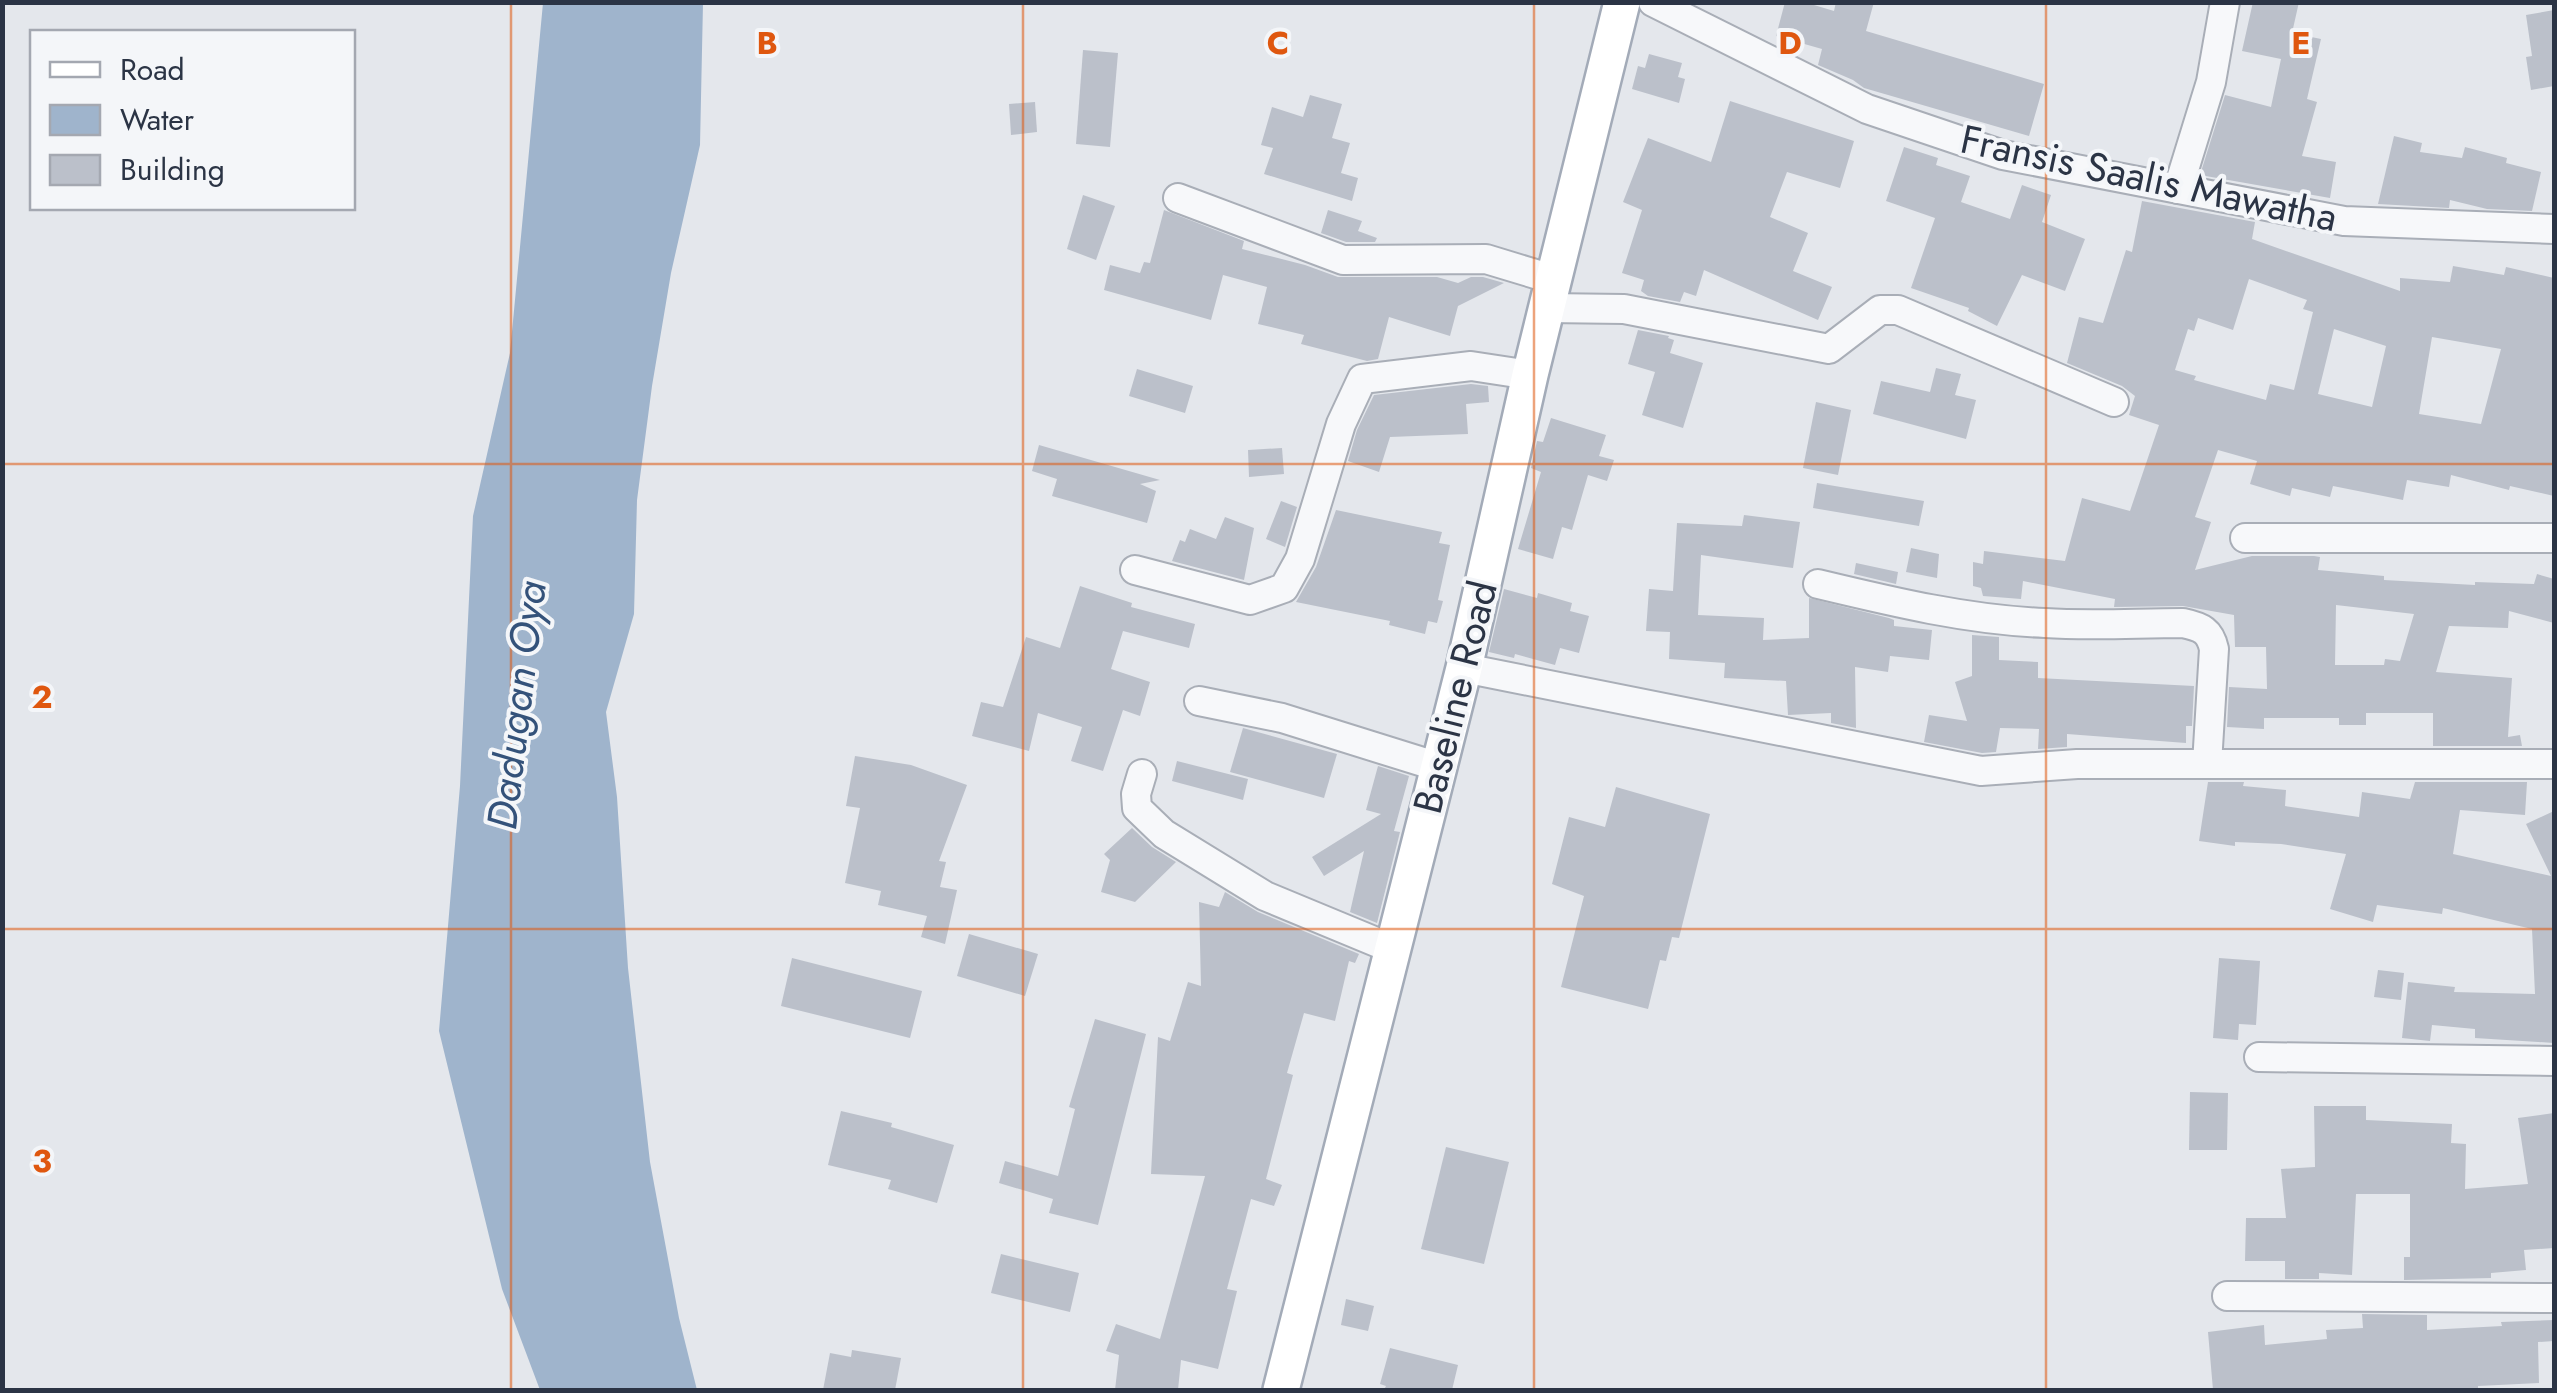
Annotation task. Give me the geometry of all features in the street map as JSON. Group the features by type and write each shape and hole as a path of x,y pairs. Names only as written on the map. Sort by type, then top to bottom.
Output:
{"main road":[{"name":"Baseline Road","path":"1281,1390 1464,668 1530,375 1622,2"}],"street":[{"name":"Fransis Saalis Mawatha","path":"1653,2 1867,109 2003,155 2344,221 2554,228"},
{"path":"2178,189 2211,82 2225,2"},
{"path":"1178,198 1343,260 1486,259 1550,293 1830,349 1880,310 1898,310 2114,402"},
{"path":"1135,570 1250,600 1284,588 1300,559 1341,424 1362,380 1471,366 1530,375"},
{"path":"2245,538 2554,538"},
{"path":"1818,584 2003,620 2200,626 2211,635 2214,650 2207,764"},
{"path":"1464,668 1982,771 2077,764 2554,764"},
{"path":"1198,701 1282,718 1439,767"},
{"path":"1142,774 1136,794 1137,808 1164,834 1265,896 1393,950"},
{"path":"2259,1058 2554,1061"},
{"path":"2226,1296 2554,1298"}],"water":[{"name":"Dadugan Oya","path":"543,3 703,3 700,145 671,273 652,386 637,500 634,614 606,712 617,797 628,968 650,1162 679,1318 697,1390 540,1390 502,1289 439,1031 460,786 473,516 510,353"}],"building":[{"path":"1785,2 1804,2 1834,11 1836,2 1874,2 1866,31 2044,84 2029,136 1864,88 1818,65 1822,49 1776,36"},
{"path":"2253,2 2299,2 2292,33 2321,39 2307,99 2317,102 2302,156 2336,162 2330,198 2200,175 2225,95 2271,107 2281,59 2242,51"},
{"path":"2554,10 2554,86 2531,90 2526,57 2532,56 2526,15"},
{"path":"1083,50 1118,53 1110,147 1076,144"},
{"path":"1649,54 1682,63 1678,77 1685,79 1679,103 1632,89 1638,66 1645,68"},
{"path":"1310,95 1342,104 1332,138 1350,143 1341,173 1358,178 1352,201 1264,174 1273,148 1261,145 1272,107 1303,117"},
{"path":"1730,101 1854,141 1840,188 1787,172 1770,217 1808,233 1793,271 1832,287 1818,320 1704,270 1696,296 1684,292 1680,302 1648,296 1641,291 1644,280 1622,273 1642,210 1623,202 1648,138 1711,162"},
{"path":"1035,102 1037,132 1011,135 1009,104"},
{"path":"2394,136 2422,143 2420,152 2462,158 2465,147 2541,172 2532,211 2487,209 2450,200 2449,208 2378,204"},
{"path":"1904,147 1938,158 1936,165 1970,176 1961,202 2010,219 2022,185 2051,195 2042,222 2085,239 2065,291 2022,275 1997,326 1968,311 1969,308 1911,288 1935,218 1886,201"},
{"path":"1083,195 1115,206 1096,260 1067,249"},
{"path":"2142,201 2255,222 2252,239 2400,291 2400,278 2450,282 2453,266 2504,275 2506,267 2554,278 2554,496 2510,486 2509,490 2451,475 2449,487 2407,480 2403,500 2333,486 2330,497 2292,488 2290,496 2250,484 2257,461 2218,450 2195,517 2211,522 2195,570 2252,556 2314,556 2320,557 2318,570 2384,576 2384,580 2475,585 2534,584 2537,574 2554,579 2554,623 2509,611 2508,628 2449,626 2436,672 2512,678 2508,737 2520,735 2522,746 2433,746 2433,713 2366,713 2366,725 2339,725 2339,718 2264,718 2264,729 2227,727 2229,687 2267,689 2266,647 2235,647 2234,615 2183,606 2114,607 2115,599 2023,581 2021,599 1983,596 1981,588 1973,586 1973,562 1983,564 1984,551 2065,561 2082,498 2130,511 2159,425 2129,415 2135,396 2122,386 2067,363 2079,317 2103,323 2126,250 2132,252","holes":["2249,279 2307,300 2303,309 2313,312 2294,390 2270,384 2266,400 2194,380 2196,376 2175,370 2188,329 2194,331 2198,318 2233,330","2334,329 2386,346 2372,407 2318,394","2432,337 2501,349 2481,424 2419,414","2336,605 2414,614 2400,661 2385,659 2384,665 2335,665"]},
{"path":"1164,210 1244,241 1242,249 1338,277 1437,277 1458,283 1483,277 1504,283 1458,306 1450,336 1389,317 1378,359 1367,361 1301,344 1304,335 1258,324 1267,287 1223,275 1211,320 1104,290 1110,265 1140,273 1144,262 1150,263"},
{"path":"1328,210 1362,221 1358,231 1377,238 1375,242 1346,242 1321,233"},
{"path":"1638,330 1669,336 1674,340 1670,353 1703,363 1683,428 1642,415 1655,372 1628,364"},
{"path":"1936,368 1961,374 1955,395 1976,400 1966,439 1873,414 1881,381 1930,392"},
{"path":"1137,369 1193,386 1185,413 1129,396"},
{"path":"1471,384 1488,386 1489,402 1466,404 1468,434 1390,437 1379,472 1348,461 1374,395"},
{"path":"1816,402 1851,410 1838,475 1803,468"},
{"path":"1551,418 1606,435 1599,456 1614,460 1607,481 1588,475 1572,530 1562,527 1553,559 1518,549 1541,472 1531,468 1537,441 1543,442"},
{"path":"1039,445 1160,480 1140,484 1156,491 1147,523 1052,496 1057,479 1032,471"},
{"path":"1282,448 1284,474 1249,477 1248,450"},
{"path":"1817,483 1924,501 1919,526 1813,508"},
{"path":"1281,501 1297,507 1285,547 1266,539"},
{"path":"1336,510 1442,532 1439,543 1450,545 1438,600 1443,601 1437,623 1428,621 1425,634 1389,625 1390,621 1296,602 1316,567"},
{"path":"1744,515 1800,522 1793,568 1701,555 1698,615 1764,618 1763,640 1809,638 1809,598 1889,618 1894,620 1894,626 1932,630 1929,660 1890,656 1888,672 1855,667 1856,728 1831,723 1831,713 1788,715 1786,681 1724,678 1725,663 1669,659 1670,632 1646,631 1649,589 1673,591 1677,523 1742,526"},
{"path":"1225,517 1254,528 1244,580 1172,561 1180,540 1185,542 1190,529 1216,539"},
{"path":"1911,548 1939,554 1937,578 1906,572"},
{"path":"1856,563 1898,572 1896,584 1854,574"},
{"path":"1080,586 1132,603 1131,607 1195,624 1189,648 1123,631 1111,669 1150,682 1140,716 1123,710 1103,771 1071,761 1082,727 1038,713 1029,751 972,736 981,702 1003,707 1026,637 1060,648"},
{"path":"1504,589 1572,603 1570,611 1589,616 1579,653 1560,648 1555,665 1515,654 1514,658 1489,652"},
{"path":"1972,635 1999,637 1999,660 2038,662 2038,678 2194,686 2192,726 2186,726 2186,743 2067,734 2067,747 2038,749 2039,729 2000,728 1996,752 1924,742 1929,715 1967,721 1955,682 1972,676"},
{"path":"1243,728 1337,754 1324,798 1230,772"},
{"path":"855,756 911,765 967,785 939,861 946,862 940,887 957,890 945,944 921,937 927,916 878,905 881,891 845,883 860,808 846,806"},
{"path":"1177,761 1248,779 1243,800 1172,781"},
{"path":"1378,766 1409,776 1394,831 1400,832 1377,923 1350,912 1364,851 1324,876 1312,857 1381,814 1366,810"},
{"path":"2208,782 2244,782 2243,786 2286,790 2285,806 2359,817 2362,792 2410,799 2415,782 2527,782 2525,815 2460,810 2453,854 2551,876 2526,824 2554,811 2554,1043 2475,1038 2475,1029 2432,1025 2430,1041 2402,1038 2408,982 2455,987 2454,992 2535,994 2532,929 2443,908 2442,914 2377,905 2373,922 2330,909 2346,854 2281,844 2235,842 2235,846 2199,841"},
{"path":"1616,787 1710,814 1679,938 1672,937 1666,961 1660,960 1648,1009 1561,987 1584,896 1552,884 1569,817 1605,827"},
{"path":"1132,828 1176,862 1135,902 1101,892 1110,860 1104,854"},
{"path":"1225,892 1258,912 1359,954 1355,963 1349,961 1335,1021 1304,1013 1287,1073 1293,1075 1266,1179 1282,1185 1274,1206 1251,1199 1227,1289 1237,1291 1218,1369 1181,1360 1178,1390 1115,1390 1119,1355 1106,1351 1116,1324 1160,1339 1205,1176 1151,1174 1158,1037 1170,1041 1188,982 1201,986 1199,902 1219,907"},
{"path":"969,934 1038,954 1025,996 957,976"},
{"path":"792,958 922,991 910,1038 781,1006"},
{"path":"2219,958 2260,961 2256,1025 2239,1024 2238,1040 2213,1038"},
{"path":"2378,970 2404,973 2401,1000 2374,997"},
{"path":"1095,1019 1146,1034 1098,1225 1049,1213 1053,1199 999,1183 1005,1161 1058,1176 1075,1109 1069,1107"},
{"path":"2190,1092 2228,1093 2227,1150 2189,1150"},
{"path":"2314,1106 2366,1106 2366,1120 2452,1124 2451,1143 2466,1144 2465,1189 2528,1184 2518,1118 2554,1113 2554,1248 2524,1250 2526,1270 2491,1273 2491,1278 2404,1280 2404,1257 2410,1257 2410,1194 2356,1194 2352,1275 2319,1273 2319,1279 2285,1279 2285,1261 2245,1261 2246,1218 2286,1218 2281,1169 2315,1167"},
{"path":"841,1111 892,1123 891,1127 954,1145 937,1203 888,1189 891,1180 828,1165"},
{"path":"1446,1147 1509,1162 1484,1264 1421,1249"},
{"path":"1001,1254 1079,1273 1070,1312 991,1293"},
{"path":"1346,1299 1374,1306 1368,1331 1341,1325"},
{"path":"2362,1314 2427,1315 2427,1330 2554,1320 2554,1341 2538,1342 2539,1383 2478,1386 2478,1390 2213,1390 2208,1332 2264,1325 2265,1345 2327,1339 2326,1330 2363,1328"},
{"path":"1390,1348 1458,1365 1452,1390 1384,1390 1386,1386 1380,1384"},
{"path":"852,1350 901,1358 895,1390 823,1390 830,1353 851,1357"}]}
